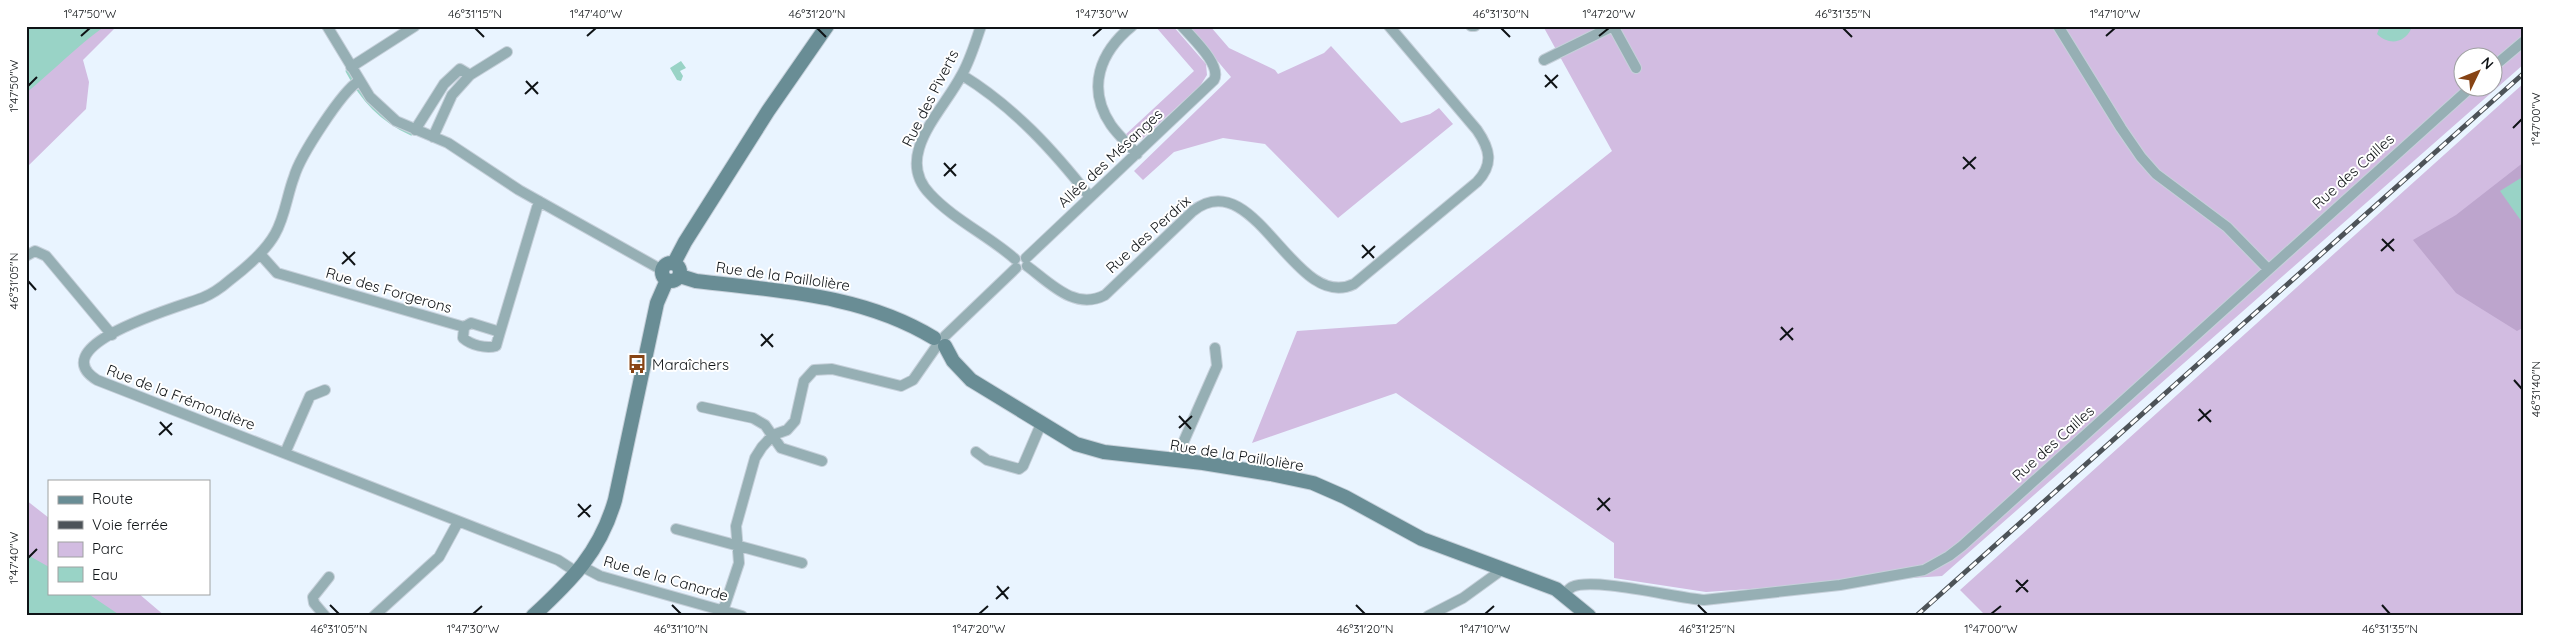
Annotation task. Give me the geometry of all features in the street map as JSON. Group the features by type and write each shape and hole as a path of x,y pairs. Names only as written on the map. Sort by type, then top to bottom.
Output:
{"street":[{"path":"327,26 351,67 355,83 396,121 433,136 467,154 539,201 671,272"},
{"path":"351,67 415,26"},
{"path":"533,616 580,570 596,548 610,518 654,314 671,272 690,234 768,111 827,26"},
{"name":"Rue des Piverts","path":"981,26 962,75 919,145 916,154 916,171 919,179 931,196 1021,263"},
{"path":"1132,26 1117,38 1105,54 1098,81 1102,108 1107,119 1137,154"},
{"name":"Allée des Mésanges","path":"773,436 787,430 795,421 804,381 814,370 832,370 901,386 913,380 940,342 1214,80 1217,74 1214,64 1182,26"},
{"name":"Rue des Perdrix","path":"1021,263 1070,298 1087,302 1096,300 1105,295 1193,211 1210,201 1218,200 1229,202 1247,213 1304,270 1322,284 1338,288 1349,287 1362,279 1477,182 1488,166 1488,148 1459,107 1389,26"},
{"path":"1544,60 1613,26 1636,68"},
{"path":"2058,26 2141,157 2156,174 2227,227 2267,268"},
{"path":"2502,60 2524,41"},
{"path":"433,136 452,95 470,75 507,52"},
{"path":"415,130 444,84 460,69 470,75"},
{"path":"962,75 1002,104 1044,141 1090,197"},
{"name":"Rue de la Frémondière","path":"355,83 341,96 297,169 276,232 260,254 230,280 203,297 126,325 84,356 83,364 90,376 580,570"},
{"name":"Rue des Cailles","path":"1563,594 1573,587 1586,585 1628,588 1704,600 1840,585 1894,576 1931,567 1962,546 2267,268 2459,98"},
{"path":"464,327 463,338 466,341 486,348 496,346 539,201"},
{"path":"26,256 36,251 46,256 112,335"},
{"name":"Rue des Forgerons","path":"260,254 277,273 464,327 470,323 500,332"},
{"name":"Rue de la Paillolière","path":"671,272 696,281 830,297 859,304 901,320 940,342 952,361 971,380 1041,424 1089,449 1271,474 1313,484 1362,506 1422,539 1543,584 1563,594 1589,616"},
{"path":"1175,461 1217,366 1215,348"},
{"path":"285,453 310,396 325,390"},
{"path":"702,407 753,418 765,425 781,448 822,461"},
{"path":"976,452 987,460 1019,469 1023,466 1041,424"},
{"path":"721,613 739,563 736,526 755,458 762,447 773,436"},
{"path":"374,616 439,557 458,522"},
{"path":"676,529 739,548 744,546 802,563"},
{"path":"1428,616 1463,598 1504,569"},
{"name":"Rue de la Canarde","path":"580,570 721,613 742,616"},
{"path":"324,616 317,609 313,597 329,577"}],"green space":[{"path":"26,26 117,26 83,60 89,82 86,109 26,168"},
{"path":"1155,26 1173,26 1206,64 1207,75 1200,86 1142,139 1135,141 1125,135 1194,71"},
{"path":"1188,26 1210,26 1229,48 1275,70 1278,74 1324,53 1331,46 1401,123 1430,114 1439,108 1453,124 1338,218 1265,144 1223,138 1174,152 1143,180 1134,171 1231,77"},
{"path":"1543,26 2524,26 2524,64 2502,83 2502,48 2452,48 2452,98 2485,98 1942,576 1706,592 1614,578 1614,543 1396,393 1252,443 1297,331 1396,324 1612,151"},
{"path":"2524,83 2524,616 1986,616 1960,590"},
{"path":"26,500 48,517 48,594 139,594 165,616 26,616"}],"shaded area":[{"path":"2524,162 2524,327 2517,331 2456,293 2413,240 2456,215"}],"water":[{"path":"26,26 105,26 26,93"},
{"path":"2380,26 2409,26 2411,29 2404,38 2391,41 2381,38 2377,34"},
{"path":"681,61 686,68 680,71 683,76 681,81 677,80 670,68"},
{"path":"2524,176 2524,225 2500,191"},
{"path":"26,554 48,566 48,594 88,594 121,616 26,616"}],"waterway":[{"path":"347,71 359,91 373,108 390,122 411,134"}],"railway":[{"path":"1916,616 2524,73"}],"place":[{"name":"Maraîchers","path":"637,364"}]}
